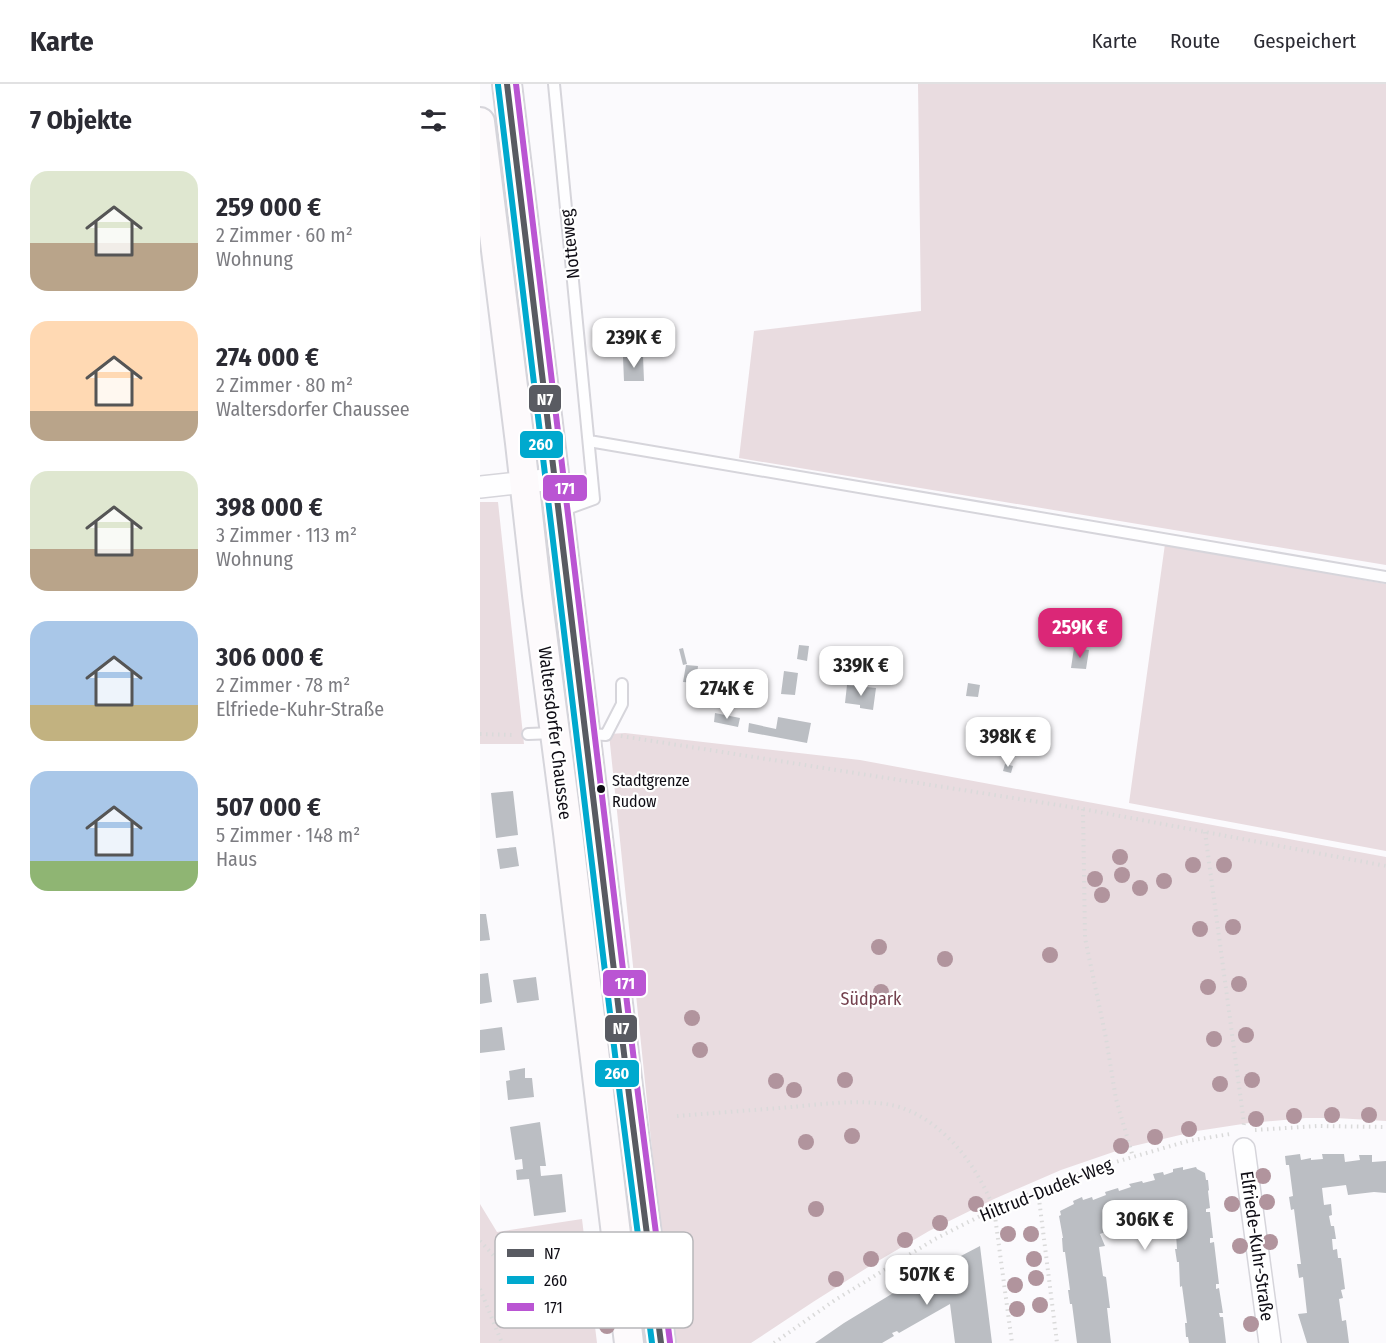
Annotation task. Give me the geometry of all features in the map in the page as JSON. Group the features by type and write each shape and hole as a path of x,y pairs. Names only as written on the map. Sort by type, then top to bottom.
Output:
{"main road":[{"name":"Waltersdorfer Chaussee","path":"507,84 582,706 596,734 649,1232"},
{"name":"Waltersdorfer Chaussee","path":"480,122 525,483 545,726 614,1232"},
{"name":"Waltersdorfer Chaussee","path":"627,1328 629,1343"},
{"name":"Waltersdorfer Chaussee","path":"659,1328 661,1343"}],"street":[{"path":"480,487 555,479"},
{"name":"Elfriede-Kuhr-Straße","path":"1239,1138 1270,1343"}],"lane":[{"name":"Notteweg","path":"554,84 594,499 559,512"},
{"path":"589,441 1386,577"},
{"path":"596,734 622,704 622,684"},
{"path":"545,726 582,706"}],"path":[{"path":"480,734 545,726"},
{"path":"596,734 619,735 1083,809 1386,866"},
{"path":"1083,809 1085,938 1106,1038 1116,1100 1133,1157"},
{"path":"1205,832 1244,1123 1239,1138"},
{"path":"677,1116 837,1103 882,1104 904,1109 933,1125 947,1136 974,1170 994,1209 1012,1343"},
{"name":"Hiltrud-Dudek-Weg","path":"774,1343 835,1300 935,1239 994,1209 1088,1170 1188,1141 1239,1138 1318,1126 1386,1127"},
{"path":"1038,1191 1057,1343"},
{"path":"480,1241 495,1257"},
{"path":"480,1289 495,1326"},
{"path":"496,1328 502,1343"}],"green space":[{"path":"918,84 1386,84 1386,565 739,458 754,331 921,311"},
{"path":"480,502 498,502 524,744 480,744"},
{"path":"1165,544 1386,584 1386,851 1129,803"},
{"name":"Südpark","path":"625,733 860,760 1386,857 1386,1121 1306,1118 1249,1123 1197,1131 1125,1148 1061,1170 929,1231 873,1264 751,1343 672,1343 670,1328 693,1328 693,1232 661,1232 609,734"},
{"path":"480,1204 497,1232 495,1232 495,1328 595,1328 597,1343 480,1343"},
{"path":"582,1219 584,1232 497,1232"}],"building":[{"path":"643,356 644,381 624,381 623,357"},
{"path":"799,645 809,646 807,661 797,659"},
{"path":"683,648 687,664 683,665 679,649"},
{"path":"1074,648 1089,650 1086,669 1071,668"},
{"path":"686,665 698,666 696,683 683,682"},
{"path":"784,671 798,673 795,695 781,694"},
{"path":"968,683 980,685 978,697 966,696"},
{"path":"847,685 876,688 873,710 845,703"},
{"path":"715,713 740,718 738,727 714,722"},
{"path":"778,717 811,723 807,743 748,732 749,723 776,729"},
{"path":"1005,764 1013,766 1011,773 1003,771"},
{"path":"513,791 518,835 496,838 491,793"},
{"path":"516,847 519,866 500,869 497,849"},
{"path":"480,914 486,914 490,940 480,941"},
{"path":"488,973 492,1002 480,1004 480,974"},
{"path":"536,977 539,1000 517,1003 513,980"},
{"path":"502,1027 505,1050 480,1053 480,1030"},
{"path":"525,1068 525,1078 532,1078 534,1097 508,1100 506,1081 510,1080 509,1071"},
{"path":"540,1122 546,1166 540,1166 541,1176 562,1174 566,1212 534,1216 529,1179 517,1180 516,1170 523,1169 522,1159 515,1160 510,1127"},
{"path":"1300,1154 1301,1160 1323,1159 1322,1154 1344,1154 1345,1162 1360,1160 1359,1155 1372,1155 1372,1162 1386,1161 1386,1193 1348,1195 1346,1185 1322,1188 1324,1205 1331,1204 1332,1215 1329,1216 1331,1226 1334,1226 1336,1239 1332,1239 1333,1250 1337,1249 1338,1258 1341,1258 1345,1289 1341,1290 1343,1298 1339,1299 1342,1321 1346,1320 1349,1343 1307,1343 1298,1314 1307,1313 1303,1277 1299,1278 1297,1264 1301,1264 1294,1209 1291,1210 1289,1197 1293,1196 1289,1165 1286,1165 1285,1156"},
{"path":"1183,1167 1183,1170 1196,1167 1205,1173 1206,1180 1208,1180 1210,1208 1206,1209 1206,1212 1210,1212 1213,1238 1210,1238 1210,1243 1214,1242 1219,1284 1216,1284 1216,1289 1219,1288 1223,1313 1219,1313 1220,1317 1223,1317 1226,1343 1189,1343 1186,1337 1185,1323 1187,1323 1182,1286 1180,1287 1179,1262 1177,1262 1175,1249 1177,1249 1175,1219 1170,1219 1171,1212 1165,1211 1129,1226 1121,1234 1116,1228 1100,1234 1105,1246 1099,1247 1110,1308 1107,1308 1111,1343 1077,1343 1068,1290 1070,1290 1065,1252 1063,1252 1060,1211 1082,1197 1083,1200 1092,1197 1093,1200 1106,1195 1105,1192 1131,1187 1129,1184 1155,1180 1153,1174 1163,1172 1164,1175 1173,1172 1173,1169"},
{"path":"980,1246 992,1343 955,1343 950,1304 899,1333 897,1331 892,1333 894,1336 882,1343 815,1343 913,1281"}],"transit line":[{"name":"N7","path":"507,84 647,1232"},
{"name":"171","path":"516,84 656,1232"},
{"name":"260","path":"498,85 638,1232"},
{"name":"260","path":"650,1328 652,1343"},
{"name":"N7","path":"659,1328 661,1343"},
{"name":"171","path":"668,1328 670,1342"}],"place":[{"name":"Stadtgrenze Rudow","path":"601,789"}]}
